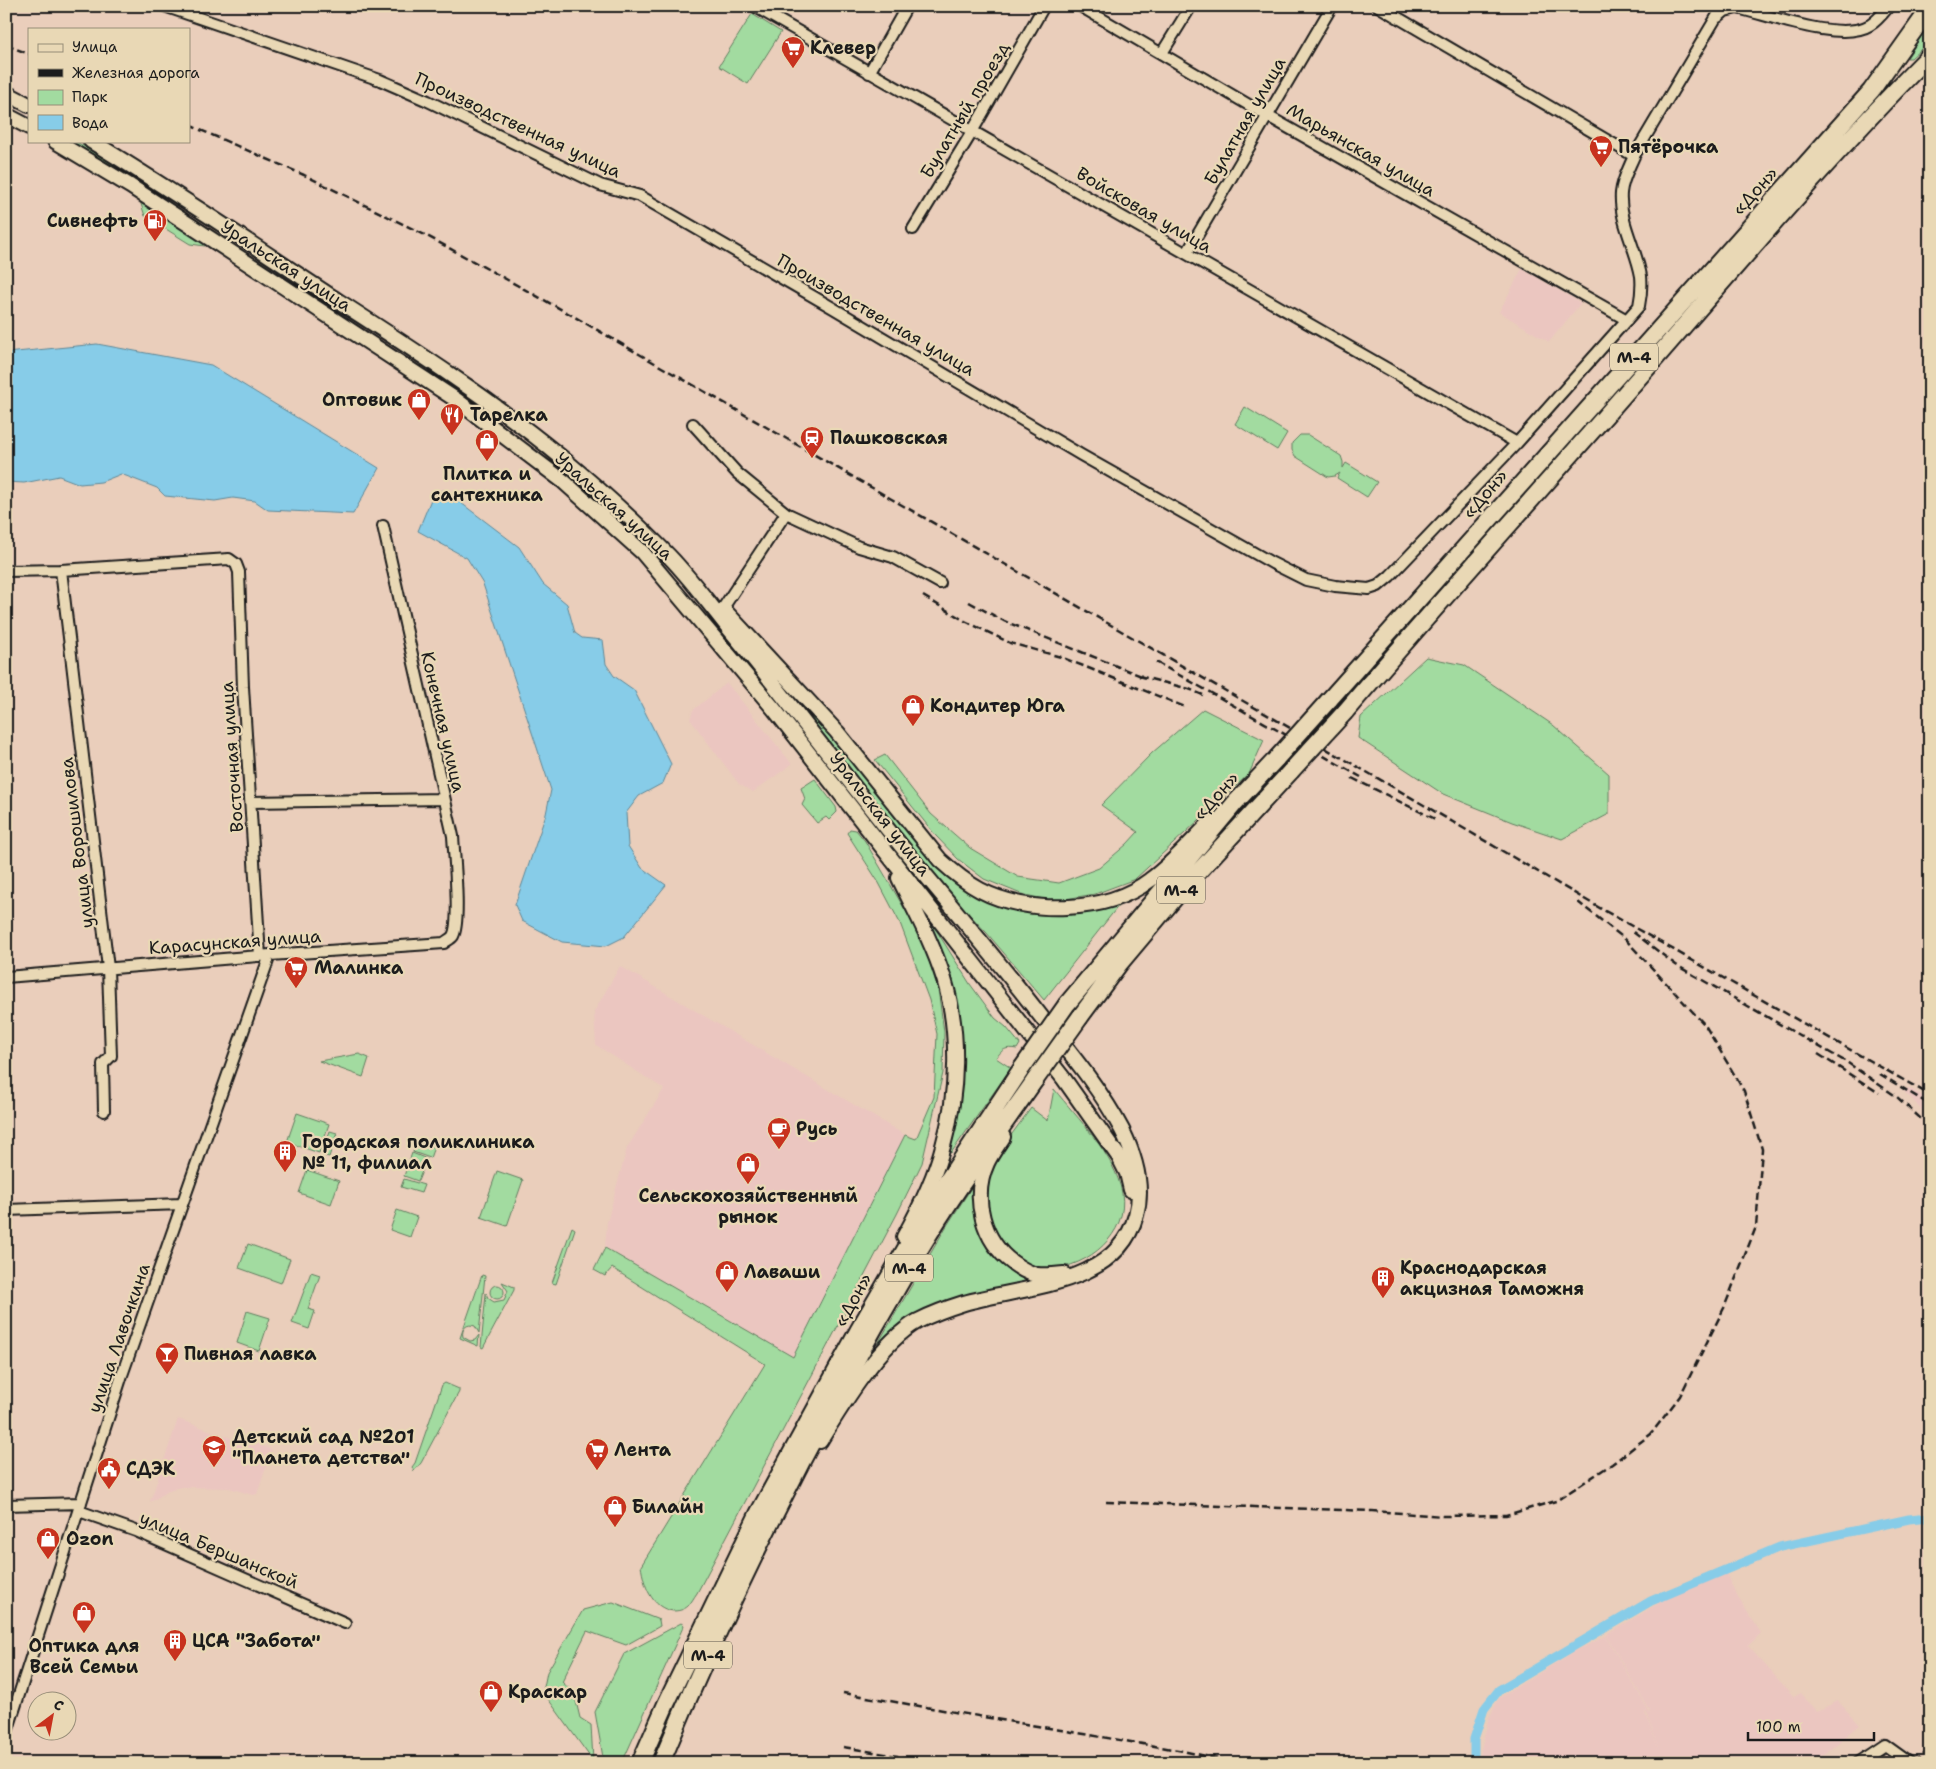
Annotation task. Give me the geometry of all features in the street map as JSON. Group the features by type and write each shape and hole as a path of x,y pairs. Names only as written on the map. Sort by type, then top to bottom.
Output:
{"highway":[{"name":"«Дон»","path":"640,1763 666,1704 758,1514 858,1331 930,1207 1067,1004 1235,803 1330,700 1871,91 1930,8"},
{"name":"«Дон»","path":"799,1467 921,1248 958,1189 1120,964 1178,894 1292,771 1445,595 1628,390 1746,253 1867,119 1930,55"},
{"name":"М-4","path":"661,1763 712,1646 799,1467"}],"main road":[{"path":"6,93 28,104"},
{"path":"6,115 28,126"},
{"name":"Уральская улица","path":"57,142 123,182 455,399 563,480 642,552 774,709 1064,1079 1119,1157 1131,1187 1132,1204 1129,1219 1120,1237 1108,1252 1092,1264 1062,1274 1036,1275 1024,1271 1001,1254 987,1231 980,1207 981,1186 987,1164 1032,1094 1035,1080"},
{"name":"Уральская улица","path":"93,142 392,336 502,411 562,458 616,506 679,568 750,654 901,846 1082,1068 1122,1130 1131,1152 1138,1178 1138,1211 1131,1229 1119,1248 1104,1261 1075,1276 1039,1287 964,1303 913,1323 865,1372 815,1450 799,1467"},
{"path":"679,568 723,608 837,732 940,860 960,878 990,894 1041,908 1077,906 1124,896 1149,881 1221,813 1235,803"},
{"path":"886,853 896,858 899,857 902,852 901,846"},
{"path":"858,1331 866,1306 915,1216 932,1178 947,1134 953,1084 953,1022 944,978 923,928 886,853"}],"street":[{"name":"Производственная улица","path":"164,6 380,80 428,101 600,185 640,196 1081,455 1272,563 1306,580 1335,586 1369,588 1378,586 1390,576 1517,444"},
{"name":"Войсковая улица","path":"754,6 1517,444"},
{"path":"869,73 907,6"},
{"name":"Булатный проезд","path":"913,229 973,131 1044,6"},
{"name":"Марьянская улица","path":"1080,6 1266,115 1627,320"},
{"path":"1162,53 1191,6"},
{"name":"Булатная улица","path":"1187,253 1266,115 1332,6"},
{"path":"1378,6 1634,156"},
{"path":"1517,444 1639,306 1642,290 1641,275 1624,214 1621,193 1625,175 1634,156 1723,6"},
{"path":"1717,18 1725,11 1737,8 1835,31 1854,31 1870,25 1889,6"},
{"path":"123,182 132,167"},
{"path":"693,424 737,473 786,513 859,547 893,557 940,583"},
{"path":"723,608 786,513"},
{"name":"Конечная улица","path":"383,526 453,836 456,871 456,926"},
{"name":"Восточная улица","path":"61,570 229,559 236,564 239,572 243,687 251,802 265,956"},
{"path":"6,571 61,570"},
{"name":"улица Ворошилова","path":"61,570 108,968 111,1056 103,1064 104,1111"},
{"path":"251,802 444,799"},
{"name":"Карасунская улица","path":"6,977 444,943 452,937 456,926"},
{"name":"улица Лавочкина","path":"6,1735 122,1376 265,956"},
{"path":"6,1210 182,1204"},
{"path":"6,1505 80,1507"},
{"name":"улица Бершанской","path":"80,1507 345,1624"},
{"path":"1858,1763 1885,1745 1910,1763"}],"shaded area":[{"path":"1522,269 1581,303 1549,342 1499,312"},
{"path":"727,683 792,764 753,792 739,784 690,719 693,710"},
{"name":"Сельскохозяйственный рынок","path":"620,966 905,1135 793,1357 605,1248 607,1222 627,1148 664,1089 596,1045 594,1012"},
{"path":"1909,1088 1930,1100 1930,1119 1903,1090"},
{"name":"Детский сад №201 \"Планета детства\"","path":"178,1419 242,1442 244,1439 272,1450 257,1494 253,1495 229,1488 182,1487 172,1489 150,1502"},
{"path":"1726,1573 1737,1596 1761,1633 1748,1646 1794,1697 1801,1693 1817,1711 1838,1701 1860,1725 1822,1756 1809,1763 1478,1763 1488,1720 1499,1698 1575,1651 1606,1636 1649,1711 1645,1713 1659,1749 1646,1713 1650,1711 1606,1635 1684,1588"}],"green space":[{"path":"752,14 781,32 748,84 719,66"},
{"path":"1930,23 1930,41 1911,58 1907,58"},
{"path":"66,142 77,142 127,172 124,176"},
{"path":"140,201 206,244 205,246 190,244 145,216"},
{"path":"1245,407 1287,433 1277,450 1235,424"},
{"path":"1300,435 1308,435 1341,456 1343,468 1346,463 1377,482 1367,497 1337,478 1340,473 1328,477 1295,456 1292,450 1292,443"},
{"path":"1426,657 1464,665 1553,725 1609,774 1609,814 1562,839 1512,822 1443,794 1358,738 1361,717"},
{"path":"765,660 979,896 1015,911 1050,916 1085,912 1123,900 1044,1000 986,932 916,858 798,710"},
{"path":"749,661 895,843 885,843 744,666"},
{"path":"1203,709 1264,740 1249,774 1135,879 1095,894 1053,901 1021,894 984,879 958,859 936,836 875,760 885,755 931,814 970,848 1018,877 1059,883 1099,868 1138,832 1101,805 1152,753"},
{"path":"815,779 836,807 837,812 829,820 826,817 817,823 802,805 805,799 801,788"},
{"path":"850,829 856,830 865,841 922,939 938,989 944,1032 943,1073 922,1163 897,1214 697,1593 686,1607 673,1611 665,1609 654,1600 644,1581 641,1566 765,1364 612,1268 605,1276 594,1270 605,1248 793,1357 905,1135 916,1139 934,1097 937,1034 929,1000 900,923 879,883 847,833"},
{"path":"926,914 970,984 995,1018 1006,1027 1020,1044 1017,1049 1005,1049 996,1058 1011,1068 951,1153 947,1150 953,1126 949,973"},
{"path":"359,1054 369,1058 363,1077 319,1061"},
{"path":"1054,1089 1104,1151 1112,1165 1122,1193 1122,1208 1119,1222 1103,1246 1078,1262 1050,1269 1022,1261 1001,1242 988,1217 986,1189 989,1175 997,1157 1031,1108 1048,1121"},
{"path":"297,1113 329,1124 319,1153 287,1142"},
{"path":"330,1131 337,1133 329,1157 322,1155"},
{"path":"417,1141 434,1147 430,1158 413,1152"},
{"path":"412,1153 427,1159 418,1181 404,1176"},
{"path":"307,1170 339,1181 331,1204 299,1193"},
{"path":"497,1171 523,1180 507,1226 481,1217"},
{"path":"404,1179 424,1185 421,1193 401,1187"},
{"path":"975,1182 977,1219 1033,1280 978,1293 870,1357 946,1227"},
{"path":"397,1210 417,1217 410,1237 390,1230"},
{"path":"572,1227 575,1229 556,1284 552,1283"},
{"path":"248,1244 290,1259 281,1283 239,1268"},
{"path":"311,1272 320,1275 308,1309 315,1311 309,1329 292,1323"},
{"path":"482,1275 485,1276 479,1333 475,1326 469,1325 464,1329 463,1334 463,1337 470,1341 475,1340 479,1335 478,1346 460,1338"},
{"path":"502,1282 514,1287 514,1290 483,1348 481,1347 486,1293 488,1298 494,1302 504,1300 508,1291"},
{"path":"494,1285 500,1285 504,1292 500,1299 494,1299 490,1295 490,1289"},
{"path":"247,1311 270,1318 259,1351 237,1343"},
{"path":"445,1383 459,1389 459,1392 421,1463 414,1471 412,1467 442,1385"},
{"path":"613,1602 659,1620 660,1626 626,1645 587,1631 562,1682 574,1693 580,1718 591,1725 593,1761 543,1692 547,1672 583,1610"},
{"path":"681,1623 684,1625 622,1763 604,1763 595,1712 624,1654"}],"water":[{"path":"97,344 211,365 379,468 353,514 268,510 255,501 233,498 215,501 165,496 157,488 121,474 101,482 80,484 59,476 24,483 6,482 6,353"},
{"path":"444,490 519,547 543,584 567,604 575,633 582,638 603,640 606,664 614,676 634,690 671,764 663,783 639,796 626,813 628,846 642,868 666,885 624,937 606,946 562,942 522,921 515,905 546,814 551,790 483,584 467,558 418,531 432,497"}],"waterway":[{"path":"1474,1763 1474,1739 1484,1709 1499,1690 1651,1601 1780,1547 1909,1519 1930,1517"}],"railway":[{"path":"6,45 28,54"},
{"path":"190,125 304,175 427,236 566,312 1598,907 1930,1095"},
{"path":"923,596 965,621 1010,643 1061,657 1185,707"},
{"path":"969,602 1004,621 1144,677"},
{"path":"1156,662 1361,777"},
{"path":"1139,676 1189,689 1203,695"},
{"path":"1352,778 1435,819"},
{"path":"1106,1502 1372,1511 1443,1516 1506,1515 1556,1501 1612,1464 1651,1434 1680,1396 1724,1308 1756,1227 1762,1149 1744,1091 1705,1025 1625,939 1578,902"},
{"path":"1633,932 1676,965 1848,1063 1897,1097 1930,1127"},
{"path":"1818,1054 1879,1093"},
{"path":"1880,1074 1930,1105"},
{"path":"843,1693 1178,1750 1237,1763"},
{"path":"843,1747 939,1763"},
{"path":"1913,1763 1930,1748"}],"place":[{"name":"Клевер","path":"793,69"},
{"name":"Пятёрочка","path":"1601,168"},
{"name":"Сивнефть","path":"155,242"},
{"name":"Оптовик","path":"419,421"},
{"name":"Тарелка","path":"452,436"},
{"name":"Пашковская","path":"812,459"},
{"name":"Плитка и сантехника","path":"487,462"},
{"name":"Кондитер Юга","path":"913,727"},
{"name":"Малинка","path":"296,989"},
{"name":"Русь","path":"779,1150"},
{"name":"Городская поликлиника № 11, филиал","path":"285,1173"},
{"name":"Сельскохозяйственный рынок","path":"748,1185"},
{"name":"Лаваши","path":"727,1293"},
{"name":"Краснодарская акцизная Таможня","path":"1383,1299"},
{"name":"Пивная лавка","path":"167,1375"},
{"name":"Детский сад №201 \"Планета детства\"","path":"214,1468"},
{"name":"Лента","path":"597,1471"},
{"name":"СДЭК","path":"109,1490"},
{"name":"Билайн","path":"615,1528"},
{"name":"Ozon","path":"48,1560"},
{"name":"Оптика для Всей Семьи","path":"84,1634"},
{"name":"ЦСА \"Забота\"","path":"175,1662"},
{"name":"Краскар","path":"491,1713"}]}
